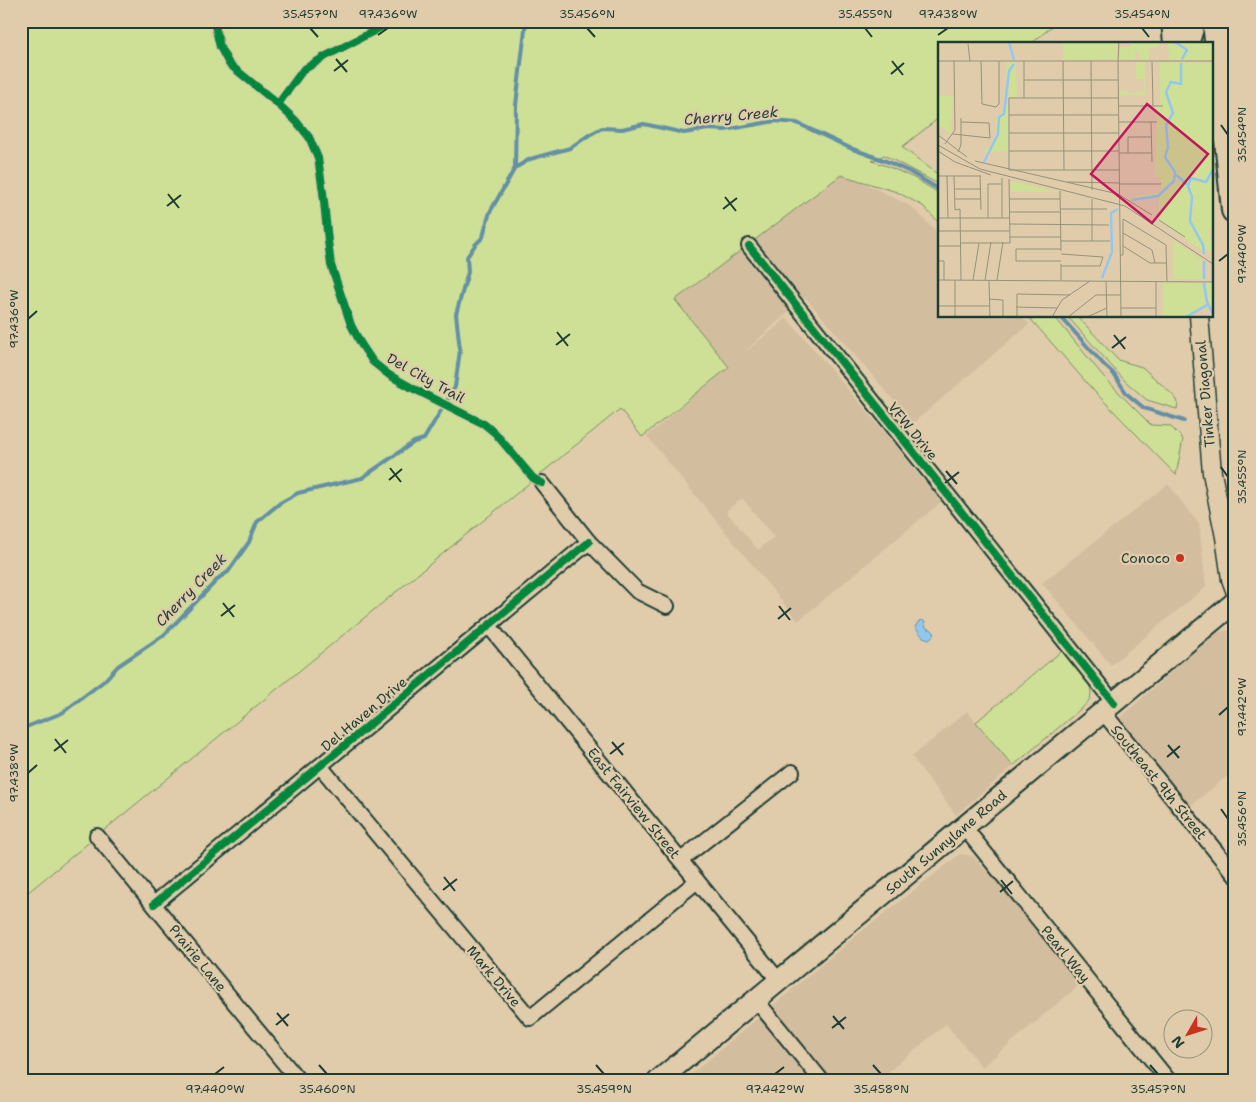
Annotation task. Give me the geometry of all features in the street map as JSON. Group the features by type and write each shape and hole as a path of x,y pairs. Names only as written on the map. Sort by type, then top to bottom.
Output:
{"highway":[{"path":"1186,42 1191,21"},
{"path":"1216,21 1235,210"}],"main road":[{"name":"South Sunnylane Road","path":"658,1081 1235,602"}],"street":[{"path":"1169,21 1171,42"},
{"name":"VFW Drive","path":"749,246 1108,707"},
{"name":"Tinker Diagonal","path":"1199,318 1212,473 1225,537 1231,579 1235,590"},
{"path":"542,483 589,542 637,592 667,606"},
{"name":"Del Haven Drive","path":"154,904 589,542"},
{"name":"East Fairview Street","path":"489,626 779,980"},
{"name":"Southeast 9th Street","path":"1108,707 1235,875"},
{"name":"Mark Drive","path":"320,766 530,1018 697,881"},
{"path":"681,860 792,772"},
{"name":"Pearl Way","path":"964,827 1169,1081"},
{"name":"Prairie Lane","path":"97,836 299,1081"},
{"path":"756,1000 822,1081"}],"shaded area":[{"path":"841,175 850,176 912,207 938,233 938,318 1023,318 1029,324 913,423 805,297 739,357 787,318 892,441 941,502 798,621 647,436 728,367 674,300","holes":["742,498 774,537 758,550 726,511"]},
{"path":"1168,484 1199,524 1206,587 1111,665 1042,583"},
{"path":"1227,630 1235,635 1235,770 1175,818 1107,730 1183,661 1218,632"},
{"path":"967,711 1013,766 956,815 912,757"},
{"path":"960,854 973,856 1017,904 1082,983 982,1067 946,1024 877,1081 683,1081 857,935"}],"green space":[{"path":"21,21 1058,21 1033,42 938,42 938,119 902,147 938,174 938,184 884,155 872,161 914,178 937,192 938,222 923,206 897,192 841,175 675,300 729,367 642,437 620,409 21,898"},
{"path":"1030,318 1056,318 1103,376 1151,425 1170,426 1183,439 1176,475 1093,390"},
{"path":"1069,318 1079,318 1118,360 1142,367 1177,400 1177,409 1147,400 1125,381"},
{"path":"1063,650 1088,682 1091,693 1090,699 1013,766 976,722"}],"water":[{"path":"923,620 925,626 935,634 929,639 923,637 915,627 919,621"}],"waterway":[{"path":"515,168 516,105 526,21"},
{"name":"Cherry Creek","path":"21,729 62,713 104,681 118,666 164,635 220,577 228,572 249,542 257,522 280,503 298,493 362,478 414,442 424,439 455,387 460,350 456,314 468,272 467,257 483,237 490,212 515,168 530,159 570,148 602,128 622,129 644,124 684,133 708,129 725,130 775,121 797,123 850,148 910,172 938,189"},
{"name":"Cherry Creek","path":"1062,318 1113,373 1127,394 1144,408 1184,421"}],"cycle path":[{"name":"Del City Trail","path":"214,21 220,47 229,64 278,104 309,137 318,158 331,265 351,325 373,362 389,375 414,389 484,424 495,433 533,478 542,483"},
{"path":"278,104 303,70 393,21"},
{"path":"749,246 1114,703"},
{"path":"154,904 589,542"}],"place":[{"name":"Conoco","path":"1180,558"}]}
